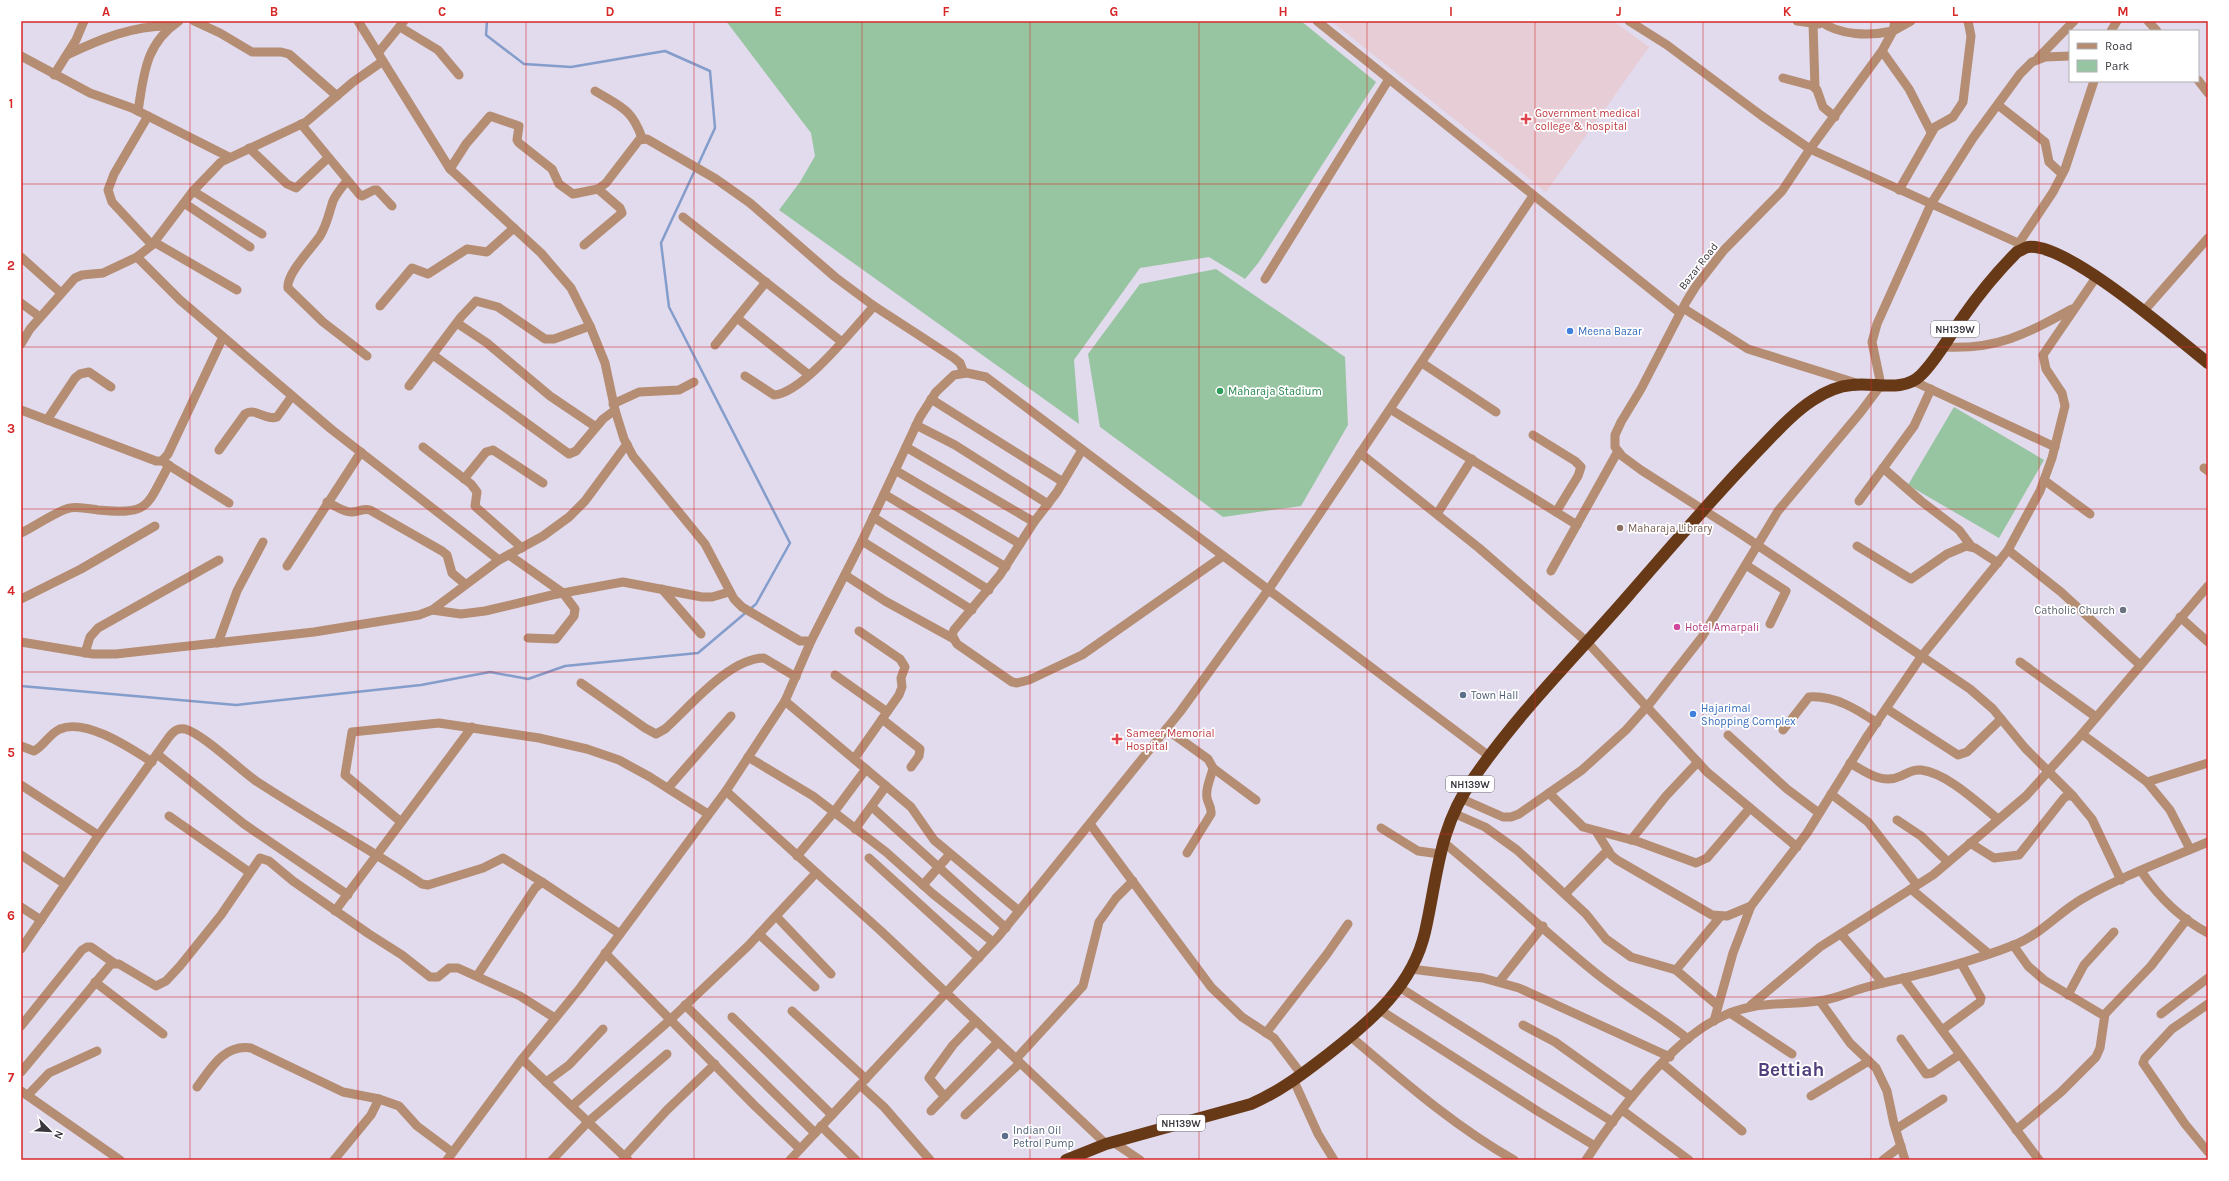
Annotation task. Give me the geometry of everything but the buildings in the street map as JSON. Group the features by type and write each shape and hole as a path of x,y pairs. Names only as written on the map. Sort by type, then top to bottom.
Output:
{"highway":[{"path":"2024,245 2040,248 2056,254 2097,276 2208,363"},
{"name":"NH139W","path":"1066,1160 1110,1143 1251,1104 1269,1096 1298,1078 1380,1010 1399,987 1411,969 1424,935 1442,841 1460,798 1489,756 1703,509 1792,417 1814,400 1835,389 1861,384 1906,384 1919,378 1943,347 1963,317 2008,261 2024,245"}],"street":[{"path":"54,74 67,55 84,21"},
{"path":"138,111 149,53 156,42 171,26 179,21"},
{"path":"194,21 220,33 252,52 281,52 289,54 337,96"},
{"path":"358,21 450,169 541,253 572,288 590,326 605,364 614,407 627,444 633,456 705,544 729,592 742,607 753,614 800,641 811,641"},
{"path":"1317,21 1533,196 1682,310 1748,349 1861,384"},
{"path":"1629,21 1667,45 1762,116 1810,149 2024,245 2062,174 2072,151 2094,82"},
{"path":"1797,21 1820,23 1875,35 1893,31 1911,21"},
{"name":"Bazar Road","path":"1618,451 1615,447 1615,435 1682,310 1720,255 1782,191 1810,149 1835,117 1882,51 1893,31 1895,21"},
{"path":"1899,190 1931,132 1942,122 1953,117 1962,102 1971,36 1968,21"},
{"path":"1460,798 1494,814 1511,817 1519,814 1598,755 1626,730 1648,705 1702,637 1778,511 1860,413 1880,385 1872,342 1874,334 1931,204 1973,138 2020,74 2074,21"},
{"path":"2112,30 2117,21"},
{"path":"2148,21 2156,30"},
{"path":"1820,23 1815,88 1823,107 1835,117"},
{"path":"21,344 40,317 75,278 82,275 103,273 137,257 153,243 193,191 221,162 301,124 337,96 381,57 402,24 438,50 459,75"},
{"path":"67,55 99,39 155,26 171,26"},
{"path":"1882,51 1909,89 1931,132"},
{"path":"21,56 90,93 138,111 229,157"},
{"path":"2038,58 2069,56"},
{"path":"1783,78 1807,84 1815,88"},
{"path":"1265,279 1389,79"},
{"path":"2199,81 2208,93"},
{"path":"595,91 630,114 637,122 642,138"},
{"path":"1998,105 2045,142 2048,162 2062,174"},
{"path":"148,116 114,174 108,190 112,202 153,243 237,290"},
{"path":"450,169 466,144 490,116 518,126 517,140 519,143 552,169 559,184 569,192 580,193 598,188 606,183 642,138"},
{"path":"301,124 347,181 362,196 377,190 392,206"},
{"path":"642,138 651,140 702,171 750,203 830,273 874,306 954,358 960,363 964,373"},
{"path":"249,148 288,184 296,188 328,158"},
{"path":"347,181 335,196 324,228 288,281 288,288 323,322 367,356"},
{"path":"584,245 622,213 620,208 598,188"},
{"path":"193,191 262,234"},
{"path":"790,1160 1006,928 1207,676 1269,589 1533,196"},
{"path":"184,203 250,247"},
{"path":"683,217 842,342"},
{"path":"380,306 412,268 416,268 428,274 467,249 487,252 514,228"},
{"path":"2143,312 2208,238"},
{"path":"137,257 163,284 292,396 499,560"},
{"path":"21,258 61,293"},
{"path":"1714,1021 1717,1005 1733,953 1751,906 1797,847 1850,763 1921,657 2008,550 2044,480 2055,447 2065,406 2062,393 2046,369 2043,355 2097,276"},
{"path":"715,345 766,282"},
{"path":"409,386 457,322 476,301 498,306 545,339 554,340 590,326"},
{"path":"21,304 40,317"},
{"path":"745,376 774,395 786,391 809,375 842,342 874,306"},
{"path":"1943,347 1964,348 2010,340 2038,328 2075,308"},
{"path":"737,318 809,375"},
{"path":"457,322 487,343 550,396 596,427"},
{"path":"21,533 72,507 120,512 138,510 152,496 166,463 168,454 223,337"},
{"path":"433,355 569,454 576,452 614,407 639,392 679,390 694,382"},
{"path":"1422,362 1496,412"},
{"path":"47,420 75,378 80,374 89,372 111,387"},
{"path":"447,1160 522,1059 556,1018 620,934 726,791 785,701 811,641 862,541 916,425 931,399 954,375 964,373 986,377 1489,756"},
{"path":"1913,381 2055,447"},
{"path":"1859,501 1914,426 1931,389"},
{"path":"219,450 245,414 253,412 273,418 276,417 292,396"},
{"path":"931,399 1063,482"},
{"path":"1390,408 1577,525"},
{"path":"21,410 156,461 166,463 229,503"},
{"path":"916,425 955,445 1048,504"},
{"path":"1533,435 1579,464 1581,467 1581,471 1556,512"},
{"path":"21,642 86,653 122,654 218,643 403,618 432,610 499,560 522,548 570,517 585,501 627,444"},
{"path":"423,447 478,492 475,506 522,548"},
{"path":"906,447 1034,522"},
{"path":"464,479 486,452 493,450 543,483"},
{"path":"954,639 954,630 989,590 1006,567 1034,522 1063,482 1082,450"},
{"path":"1551,571 1618,451 1641,470 1703,509 1970,689 1994,709 2025,748 2073,796 2092,819 2121,880"},
{"path":"287,566 327,502 361,452"},
{"path":"1360,453 1479,548 1587,642 1648,705 1698,762 1797,847"},
{"path":"1437,514 1472,460"},
{"path":"1883,468 1921,501 1959,530 1971,546 1998,563"},
{"path":"895,470 1020,544"},
{"path":"2044,480 2090,514"},
{"path":"884,494 1006,567"},
{"path":"327,502 346,511 356,512 365,508 370,510 442,551 447,555 452,573 465,584"},
{"path":"873,518 989,590"},
{"path":"21,599 81,569 155,526"},
{"path":"862,541 972,610"},
{"path":"218,643 232,600 263,542"},
{"path":"1857,546 1911,579 1947,554 1971,546"},
{"path":"2008,550 2061,592 2140,664"},
{"path":"509,555 563,593 573,604 575,613 560,636 551,640 528,638"},
{"path":"845,575 891,604 954,639 1012,682 1017,683 1029,680 1082,655 1224,556"},
{"path":"86,653 90,637 98,628 219,560"},
{"path":"1746,565 1780,585 1786,591 1770,624"},
{"path":"432,610 461,614 485,611 563,593 623,582 702,597 729,592"},
{"path":"1751,1005 1820,947 1933,875 2026,796 2082,734 2140,664 2208,586"},
{"path":"662,589 701,634"},
{"path":"2180,618 2208,642"},
{"path":"854,759 902,690 901,678 906,667 905,663 859,631"},
{"path":"581,683 645,728 656,734 665,729 713,684 747,662 764,658 796,677"},
{"path":"2020,662 2096,717"},
{"path":"835,675 884,715 920,749 919,756 911,767"},
{"path":"1783,730 1809,696 1827,698 1850,706 1877,723"},
{"path":"785,701 914,810 934,840 1019,911"},
{"path":"1887,709 1958,755 1967,752 2001,719"},
{"path":"668,788 731,716"},
{"path":"401,822 345,775 352,732 422,723 439,723 539,738 605,754 650,777 708,814"},
{"path":"336,911 472,727"},
{"path":"21,746 34,751 60,729 76,728 97,732 115,738 152,762"},
{"path":"21,949 98,835 174,731 178,729 190,732 267,788 378,854 422,884 428,885 483,868 503,858 620,934"},
{"path":"1166,729 1208,759 1213,768 1256,800"},
{"path":"2082,734 2147,782 2170,810 2190,849"},
{"path":"1728,735 1787,789 1819,813"},
{"path":"157,754 244,824 348,895"},
{"path":"748,757 814,796 886,852 993,942"},
{"path":"1631,840 1666,796 1698,762"},
{"path":"1850,763 1874,777 1885,780 1896,778 1912,770 1927,771 1959,788 1998,819"},
{"path":"2147,782 2208,763"},
{"path":"1187,853 1211,814 1212,809 1207,799 1207,794 1213,768"},
{"path":"797,856 834,812 866,769"},
{"path":"21,785 98,835"},
{"path":"855,829 886,786"},
{"path":"726,791 1018,1061 1110,1143 1140,1160"},
{"path":"1549,793 1577,824 1596,832 1631,840 1690,862 1702,862 1750,808"},
{"path":"1831,794 1868,822 1914,887 1989,954"},
{"path":"1970,843 1994,858 2019,855 2064,798 2067,796 2073,796"},
{"path":"872,807 938,869 1006,928"},
{"path":"1453,813 1500,836 1586,914 1606,939 1631,957 1676,970 1717,1005"},
{"path":"169,816 250,872"},
{"path":"1897,820 1921,836 1948,862"},
{"path":"1090,824 1211,987 1242,1017 1278,1043 1298,1078 1318,1134 1334,1160"},
{"path":"1381,828 1418,851 1440,854"},
{"path":"1596,832 1617,860 1712,915 1720,917"},
{"path":"1442,841 1608,982 1632,1001 1660,1017 1688,1039"},
{"path":"1586,1160 1632,1097 1688,1039 1714,1021 1751,1005 1820,1001 1961,963 2013,946 2040,931 2068,907 2100,889 2208,842"},
{"path":"1565,894 1608,850"},
{"path":"924,885 950,854"},
{"path":"21,855 65,884"},
{"path":"21,1026 72,961 87,947 91,947 114,963 156,986 166,981 221,915 257,860 260,858 264,858 336,911 402,955 430,978 438,977 453,967 477,976 520,996 556,1018"},
{"path":"869,858 979,958"},
{"path":"2140,871 2157,893 2187,919 2208,933"},
{"path":"572,1106 685,1005 759,934 816,873"},
{"path":"965,1115 1018,1061 1083,986 1099,922 1112,903 1133,881"},
{"path":"477,976 535,888 542,882"},
{"path":"1676,970 1720,917 1751,906"},
{"path":"21,907 41,920"},
{"path":"776,916 831,974"},
{"path":"2016,1130 2061,1092 2096,1057 2100,1048 2105,1014 2151,966 2187,919"},
{"path":"1266,1033 1327,954 1348,924"},
{"path":"1499,982 1543,926"},
{"path":"2068,995 2084,965 2114,932"},
{"path":"759,934 814,986"},
{"path":"1841,934 1883,983"},
{"path":"2013,946 2036,973 2068,995 2105,1014"},
{"path":"605,953 800,1149"},
{"path":"21,1072 95,982 107,968 114,963"},
{"path":"1942,1030 1980,1002 1981,998 1961,963"},
{"path":"1411,969 1499,982 1519,988 1670,1057"},
{"path":"1903,978 1959,1055 2039,1160"},
{"path":"2161,1014 2208,978"},
{"path":"95,982 164,1034"},
{"path":"1399,987 1613,1122"},
{"path":"1820,1001 1850,1043 1876,1068 1887,1091 1905,1160"},
{"path":"2208,1004 2172,1029 2145,1058 2143,1063 2185,1124 2208,1152"},
{"path":"685,1005 818,1130 856,1160"},
{"path":"792,1010 863,1082 930,1160"},
{"path":"1380,1010 1539,1112 1595,1146"},
{"path":"1730,1013 1792,1054"},
{"path":"732,1017 832,1115"},
{"path":"945,1097 929,1078 953,1045 976,1021"},
{"path":"1523,1024 1555,1042 1632,1097"},
{"path":"546,1082 569,1065 603,1029"},
{"path":"1350,1036 1423,1097 1469,1132 1514,1160"},
{"path":"1901,1039 1926,1074 1932,1073 1959,1055"},
{"path":"931,1111 998,1042"},
{"path":"197,1087 218,1059 230,1051 243,1047 261,1051 342,1092 379,1099 399,1106 417,1126 452,1152"},
{"path":"97,1051 49,1073 24,1093 120,1160"},
{"path":"552,1160 588,1122 667,1054"},
{"path":"522,1059 626,1158 667,1110 715,1064"},
{"path":"1811,1096 1870,1061"},
{"path":"1663,1064 1742,1131"},
{"path":"334,1160 371,1115 379,1099"},
{"path":"1896,1129 1943,1099"},
{"path":"1622,1110 1689,1160"},
{"path":"1883,1160 1901,1146"},
{"path":"1086,1160 1092,1150"}],"shaded area":[{"name":"Government medical college & hospital","path":"1331,21 1613,21 1649,47 1546,192"}],"green space":[{"path":"726,21 1301,21 1376,82 1259,262 1245,279 1209,257 1140,268 1074,360 1079,424 779,210 800,182 815,156 811,133"},
{"name":"Maharaja Stadium","path":"1216,269 1345,357 1348,425 1301,506 1223,517 1100,427 1088,354 1140,284"},
{"path":"1954,407 2044,460 1999,538 1908,485"}],"waterway":[{"path":"487,21 486,35 524,64 571,67 665,51 710,71 715,128 698,165"},
{"path":"21,686 236,705 421,685 490,672 528,679 565,666 698,653 756,604 790,543 669,307 661,243 695,170"}],"place":[{"name":"Government medical college & hospital","path":"1526,119"},
{"name":"Meena Bazar","path":"1570,331"},
{"name":"Maharaja Stadium","path":"1220,391"},
{"name":"Maharaja Library","path":"1620,528"},
{"name":"Catholic Church","path":"2123,610"},
{"name":"Hotel Amarpali","path":"1677,627"},
{"name":"Town Hall","path":"1463,695"},
{"name":"Hajarimal Shopping Complex","path":"1693,714"},
{"name":"Sameer Memorial Hospital","path":"1117,739"},
{"name":"Indian Oil Petrol Pump","path":"1005,1136"}],"district":[{"name":"Bettiah","path":"1791,1069"}]}
